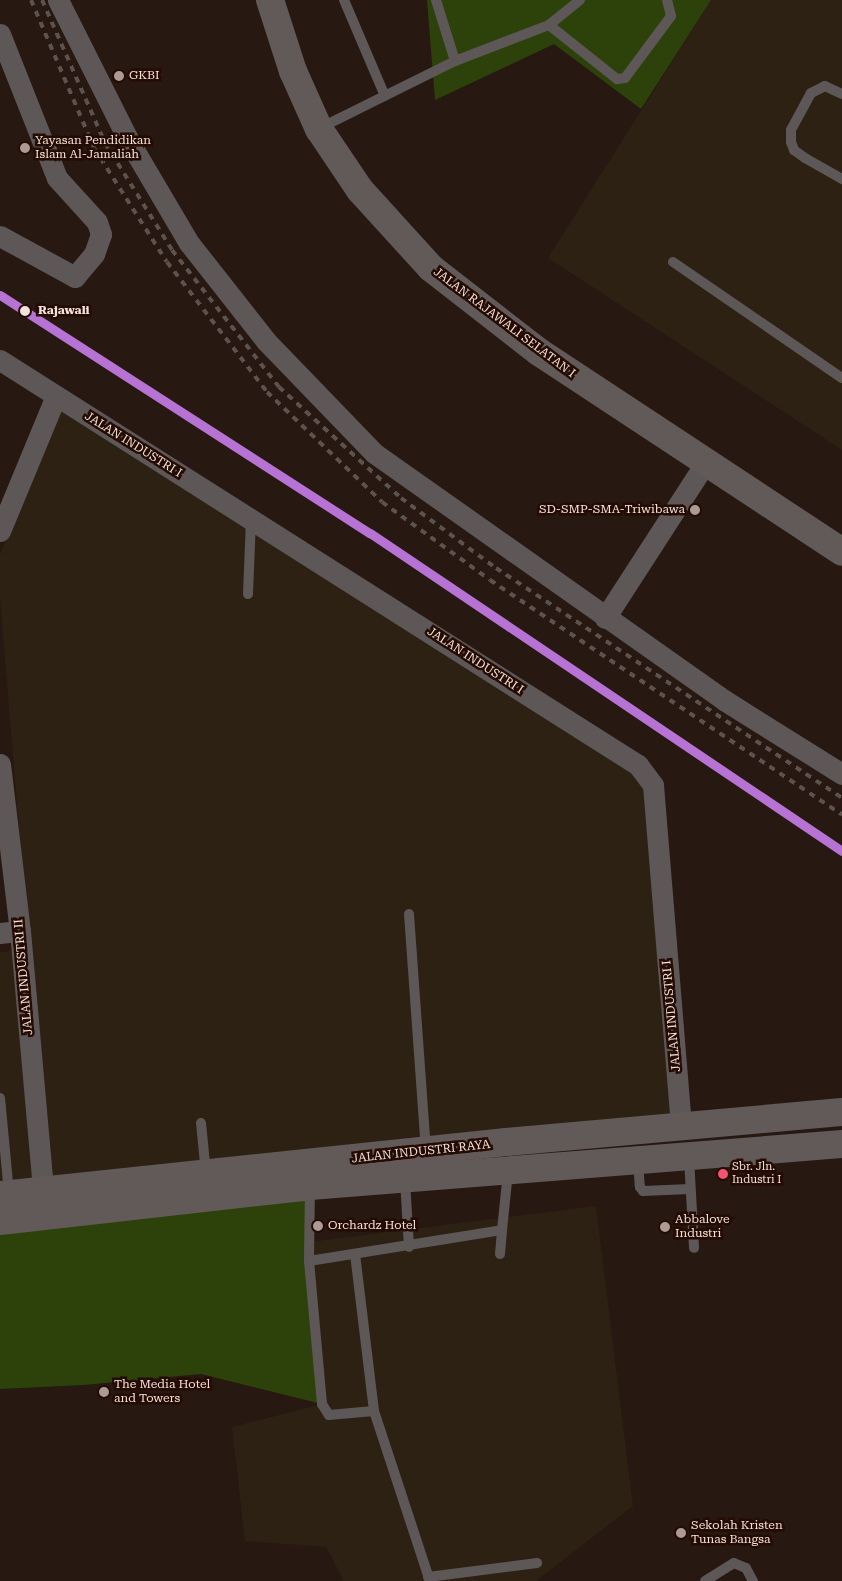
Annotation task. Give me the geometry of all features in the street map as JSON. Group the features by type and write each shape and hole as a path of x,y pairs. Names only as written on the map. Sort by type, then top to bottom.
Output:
{"main road":[{"name":"JALAN RAJAWALI SELATAN I","path":"270,0 293,71 319,129 360,190 431,268 539,352 842,552"},
{"name":"JALAN INDUSTRI RAYA","path":"0,1221 310,1186 405,1180 638,1160 685,1141 842,1112"},
{"name":"JALAN INDUSTRI RAYA","path":"5,1194 506,1142 685,1141 842,1144"},
{"path":"506,1142 508,1170"}],"street":[{"path":"58,0 130,142 189,243 266,341 374,453 724,700 842,774"},
{"path":"0,34 57,178 97,222 101,234 94,254 75,277 0,236"},
{"name":"JALAN INDUSTRI I","path":"0,360 638,765 652,785 685,1141"},
{"path":"0,531 56,396"},
{"path":"606,618 706,462"},
{"name":"JALAN INDUSTRI II","path":"0,764 10,932 43,1190"}],"lane":[{"path":"344,0 385,96"},
{"path":"436,0 455,62"},
{"path":"319,129 455,62 549,25 580,0"},
{"path":"549,25 617,79 625,78 671,16 668,0"},
{"path":"842,94 824,86 811,93 791,130 791,142 794,150 804,158 842,179"},
{"path":"673,262 842,378"},
{"path":"248,594 251,519"},
{"path":"409,914 426,1150"},
{"path":"0,1098 5,1194"},
{"path":"200,1123 206,1174"},
{"path":"685,1141 694,1248"},
{"path":"638,1160 640,1187 643,1190 690,1189"},
{"path":"500,1254 508,1170"},
{"path":"405,1180 409,1246"},
{"path":"310,1186 309,1261 322,1404 329,1415 374,1411"},
{"path":"309,1261 502,1230"},
{"path":"355,1254 374,1411 429,1579 537,1563"},
{"path":"704,1581 734,1563 746,1568 753,1581"}],"shaded area":[{"path":"711,0 842,0 842,450 548,258"},
{"path":"56,399 653,785 681,1127 0,1195 0,952 29,949 0,598 0,555"},
{"path":"596,1206 633,1506 536,1581 344,1581 326,1547 245,1541 232,1427 322,1404 309,1242"}],"green space":[{"path":"427,0 711,0 641,109 554,44 435,100"},
{"path":"310,1186 322,1404 201,1374 84,1385 0,1389 0,1219"}],"railway":[{"path":"31,0 94,148 167,262 267,392 382,502 490,580 842,815"},
{"path":"42,0 105,143 172,250 279,387 401,498 496,568 842,798"}],"transit line":[{"path":"0,295 370,533 842,851"}],"place":[{"name":"GKBI","path":"119,76"},
{"name":"Yayasan Pendidikan Islam Al-Jamaliah","path":"25,148"},
{"name":"Rajawali","path":"25,311"},
{"name":"SD-SMP-SMA-Triwibawa","path":"695,510"},
{"name":"Sbr. Jln. Industri I","path":"723,1174"},
{"name":"Orchardz Hotel","path":"318,1226"},
{"name":"Abbalove Industri","path":"665,1227"},
{"name":"The Media Hotel and Towers","path":"104,1392"},
{"name":"Sekolah Kristen Tunas Bangsa","path":"681,1533"}]}
